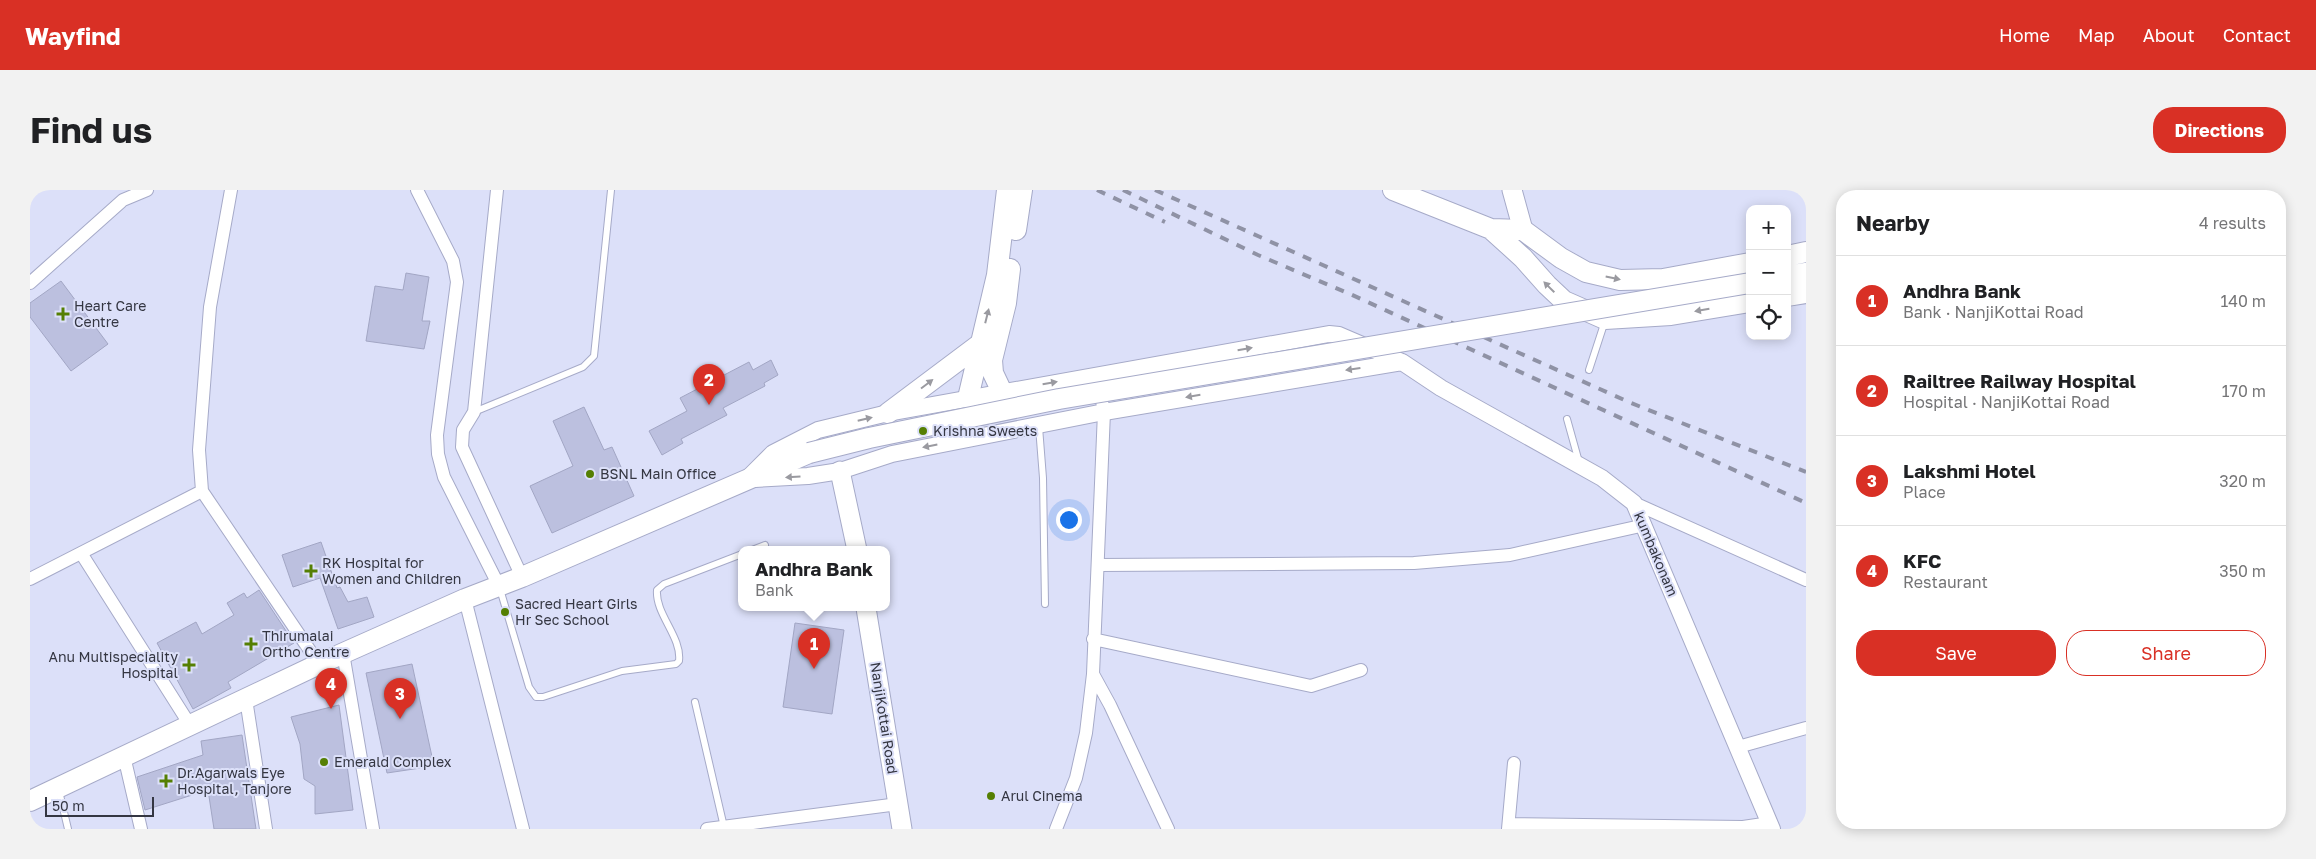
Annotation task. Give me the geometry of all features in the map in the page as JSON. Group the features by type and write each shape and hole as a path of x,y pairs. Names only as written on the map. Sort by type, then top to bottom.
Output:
{"main road":[{"path":"968,398 997,275 1007,190"},
{"path":"1002,392 994,373 992,360 1006,303 1022,190"},
{"path":"1393,190 1491,230 1524,258 1547,285 1564,301 1605,319 1671,316 1746,303"},
{"path":"1512,190 1524,230 1561,258 1586,272 1620,280 1663,279 1746,264"},
{"path":"1491,230 1524,230"},
{"path":"1791,255 1806,252"},
{"path":"1791,275 1806,273"},
{"path":"30,800 343,653 465,599 522,577 809,454 869,438 1059,399 1746,284"},
{"path":"1791,295 1806,292"},
{"path":"888,413 980,344"},
{"path":"840,471 856,546"},
{"name":"NanjiKottai Road","path":"866,611 902,829"}],"street":[{"path":"30,283 123,200 147,190"},
{"path":"230,190 210,307 199,450 202,491 319,664"},
{"path":"416,190 453,261 456,282 437,435 438,454 444,477 499,586"},
{"path":"497,190 474,412 463,430 462,447 522,577"},
{"name":"kumbakonam","path":"746,480 773,454 818,430 888,413 968,398 1329,334 1339,335 1402,362 1441,388 1602,478 1634,503 1645,525 1771,826"},
{"path":"746,480 808,476 840,471 892,454 1104,412 1402,362"},
{"path":"1056,829 1076,778 1086,733 1093,674 1104,412 1097,375"},
{"path":"30,580 202,491"},
{"path":"1634,503 1806,580"},
{"path":"1099,565 1414,563 1510,555 1645,525"},
{"path":"81,553 190,725"},
{"path":"465,599 523,829"},
{"path":"1093,639 1311,686 1361,670"},
{"path":"343,653 373,829"},
{"path":"1093,674 1110,705 1168,829"},
{"path":"246,699 266,829"},
{"path":"1738,747 1806,728"},
{"path":"124,756 141,829"},
{"path":"1514,763 1509,826 1771,826"},
{"path":"707,829 898,804"}],"lane":[{"path":"474,412 583,368 594,356 611,190"},
{"path":"1589,370 1605,319"},
{"path":"1567,420 1580,466"},
{"path":"1038,426 1043,478 1045,604"},
{"path":"499,586 529,687 536,697 543,697 622,671 676,664 680,656 658,600 657,590 664,584 738,556"},
{"path":"695,702 724,827"},
{"path":"58,787 68,829"}],"building":[{"path":"406,273 429,277 422,321 430,321 424,349 366,341 375,286 403,290"},
{"path":"61,281 108,344 71,371 30,317 30,303"},
{"path":"771,360 778,375 764,383 765,386 723,408 727,415 681,439 683,443 662,455 649,431 687,411 680,398 749,362 753,370"},
{"name":"BSNL Main Office","path":"584,407 604,450 612,447 634,496 552,533 530,486 573,466 553,421"},
{"path":"321,542 337,588 340,587 348,602 367,597 374,617 338,629 320,578 293,587 282,555"},
{"path":"259,590 294,643 228,682 231,688 193,709 157,643 196,622 202,634 234,615 227,603 244,593 247,598"},
{"path":"795,623 844,630 832,714 783,707"},
{"path":"412,664 434,766 387,773 366,673"},
{"name":"Emerald Complex","path":"339,705 353,810 315,814 315,786 304,779 300,744 291,717"},
{"path":"242,735 256,829 214,829 208,790 145,810 137,777 203,755 201,741"}],"railway":[{"path":"1097,190 1165,222"},
{"path":"1123,190 1258,255 1350,294 1806,503"},
{"path":"1155,190 1631,403 1806,472"}],"place":[{"name":"Heart Care Centre","path":"63,314"},
{"name":"Railtree Railway Hospital","path":"709,405"},
{"name":"Krishna Sweets","path":"923,431"},
{"name":"BSNL Main Office","path":"590,474"},
{"name":"RK Hospital for Women and Children","path":"311,571"},
{"name":"Sacred Heart Girls Hr Sec School","path":"505,612"},
{"name":"Thirumalai Ortho Centre","path":"251,644"},
{"name":"Anu Multispeciality Hospital","path":"189,665"},
{"name":"Andhra Bank","path":"814,669"},
{"name":"KFC","path":"331,709"},
{"name":"Lakshmi Hotel","path":"400,719"},
{"name":"Emerald Complex","path":"324,762"},
{"name":"Dr.Agarwals Eye Hospital, Tanjore","path":"166,781"},
{"name":"Arul Cinema","path":"991,796"}]}
